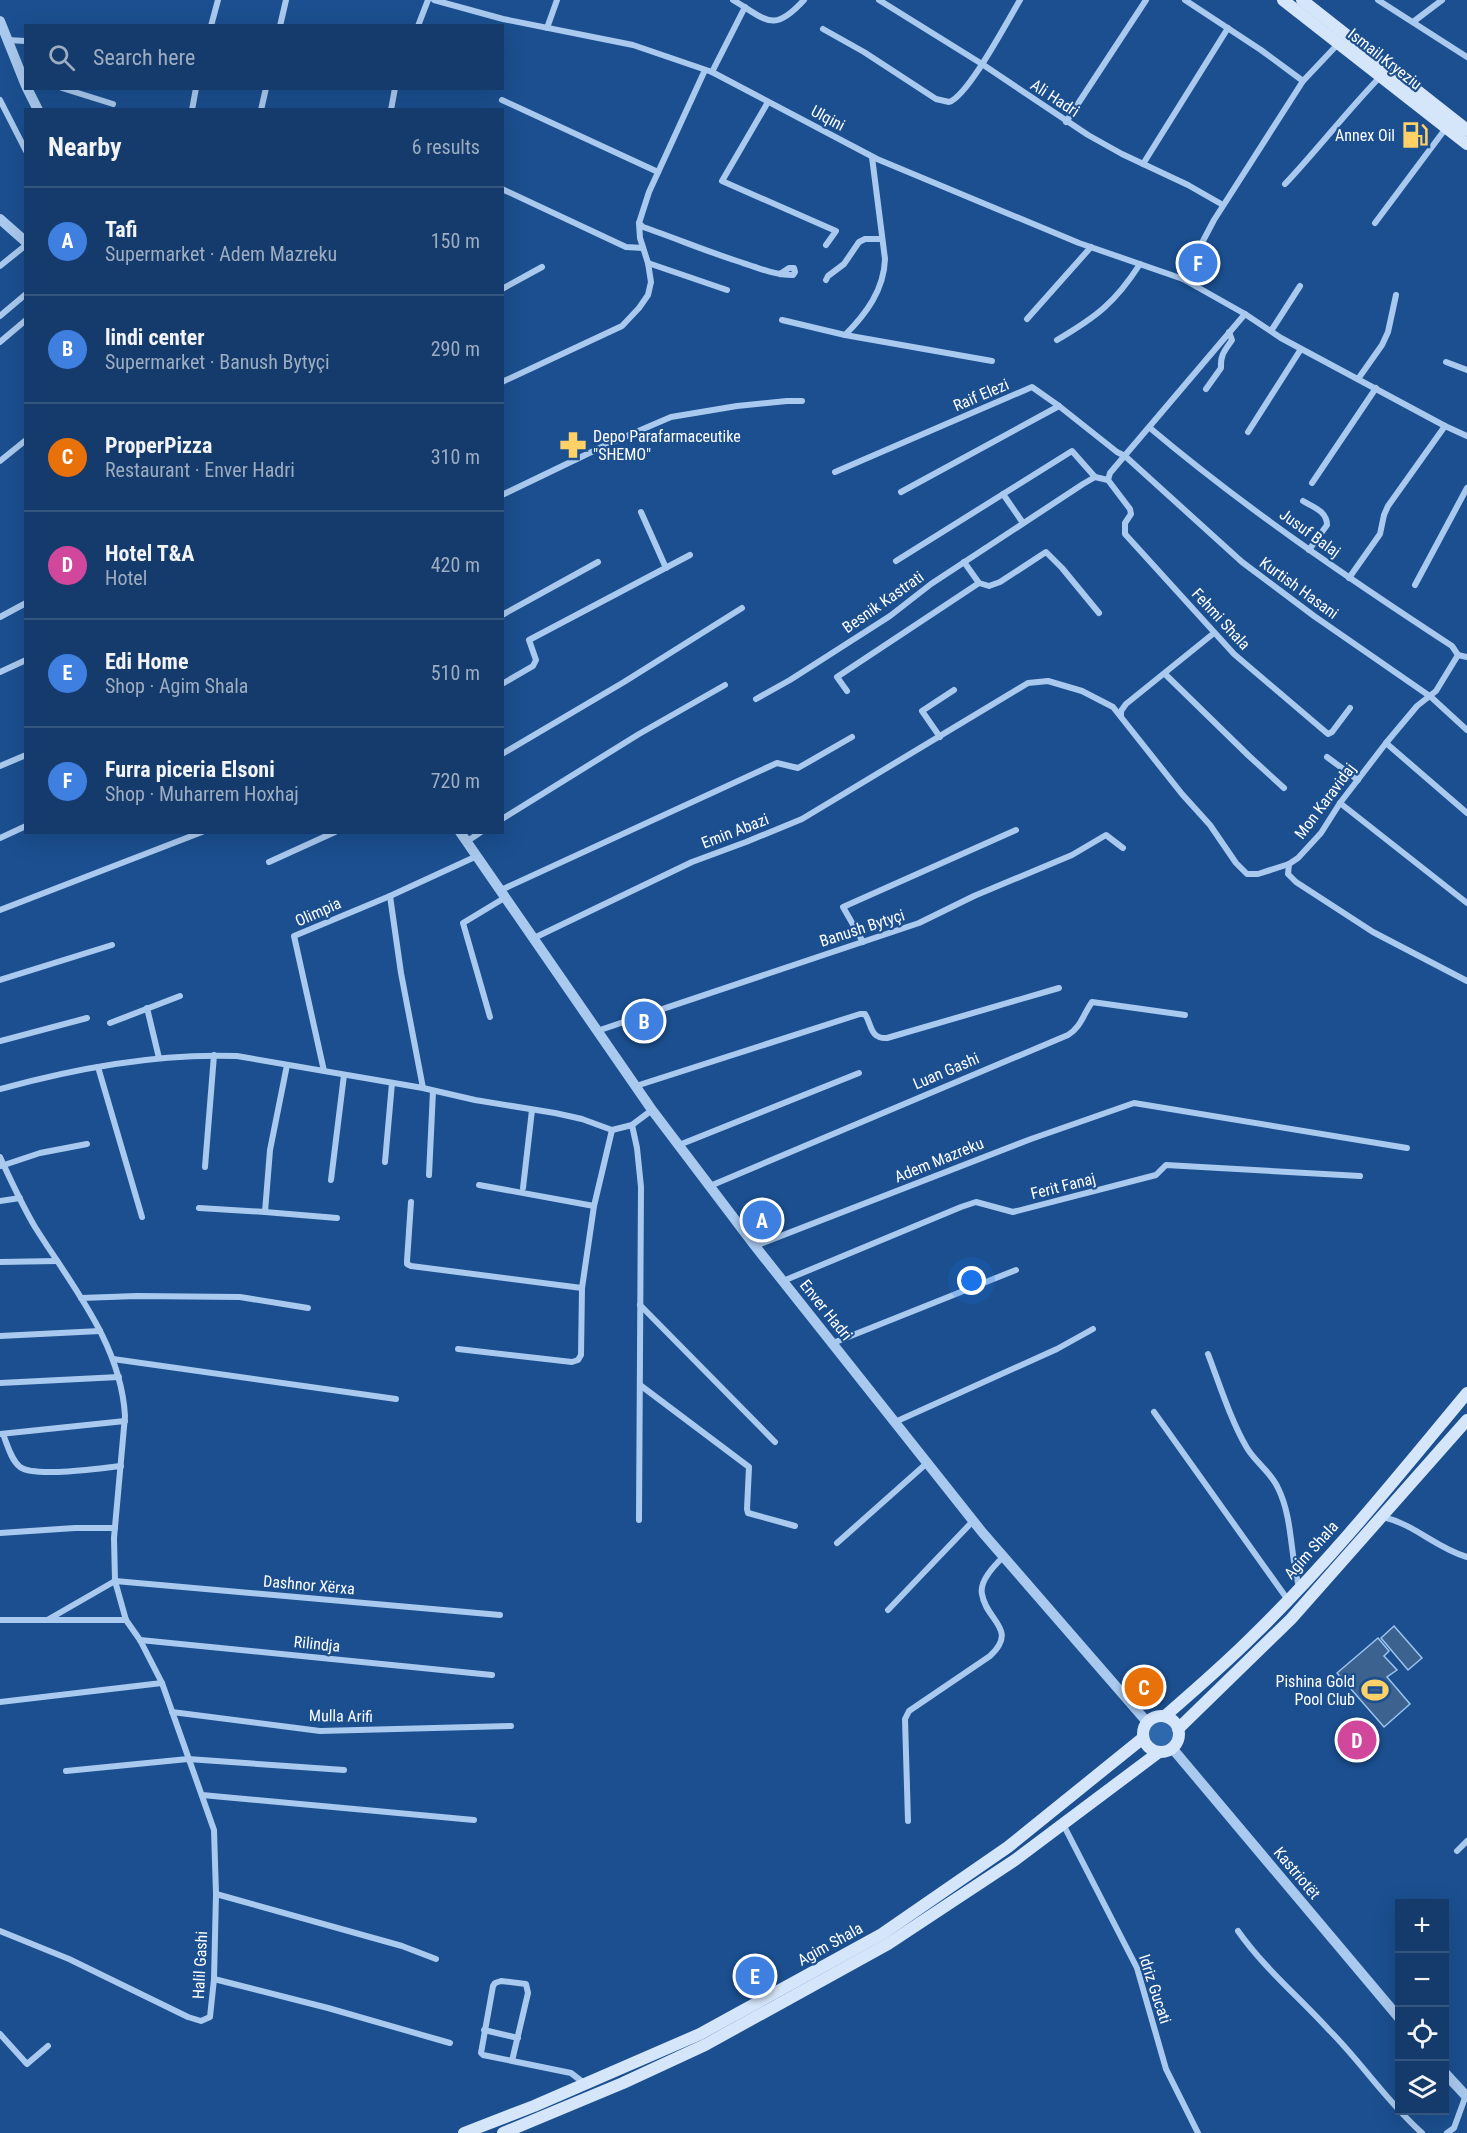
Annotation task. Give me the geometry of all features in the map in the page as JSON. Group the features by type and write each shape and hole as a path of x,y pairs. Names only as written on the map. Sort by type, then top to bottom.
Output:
{"main road":[{"name":"Ismail Kryeziu","path":"1283,0 1467,144"},
{"name":"Ismail Kryeziu","path":"1302,0 1467,130"},
{"name":"Agim Shala","path":"1147,1722 1152,1717 1165,1716 1252,1638 1366,1514 1467,1393"},
{"path":"1178,1729 1291,1619 1467,1420"},
{"path":"1147,1722 1142,1732 1149,1748 1166,1750 1178,1738 1178,1729 1174,1722 1165,1716"},
{"name":"Agim Shala","path":"464,2133 700,2034 882,1934 1008,1847 1143,1738"},
{"name":"Agim Shala","path":"503,2133 623,2083 705,2045 888,1944 1016,1860 1166,1750"}],"street":[{"path":"212,24 218,0"},
{"path":"280,24 286,0"},
{"path":"419,24 428,0"},
{"name":"Ulqini","path":"434,0 502,19 633,45 708,71 872,157 1092,247 1183,279 1301,349 1467,436"},
{"path":"547,28 557,0"},
{"path":"733,0 763,18 774,21 787,17 804,0"},
{"name":"Ali Hadri","path":"879,0 982,64 1066,122 1122,154 1188,185 1223,205"},
{"path":"823,29 944,102 954,100 959,96 982,64 1020,0"},
{"path":"1066,122 1146,0"},
{"path":"1185,0 1303,81"},
{"path":"1378,0 1466,54"},
{"path":"1413,22 1442,0"},
{"path":"504,381 622,326 648,295 651,282 640,238 639,223 649,192 708,71 745,7"},
{"path":"0,21 24,80"},
{"path":"1143,164 1228,28"},
{"path":"7,40 24,41"},
{"path":"1183,279 1223,205 1303,81 1338,44"},
{"path":"1285,184 1316,152 1380,76"},
{"path":"29,90 37,108"},
{"path":"68,90 113,104"},
{"path":"192,108 196,90"},
{"path":"261,108 266,90"},
{"path":"391,108 395,90"},
{"path":"0,100 24,147"},
{"path":"502,100 658,172"},
{"path":"768,102 722,181 836,231 826,245"},
{"path":"1375,223 1446,128"},
{"path":"845,335 870,307 883,278 885,259 872,157"},
{"path":"504,190 626,247 644,249"},
{"path":"0,219 24,242"},
{"path":"639,223 644,227 717,255 777,273"},
{"path":"826,280 844,264 860,242 866,239 882,239"},
{"path":"0,266 24,246"},
{"path":"1027,319 1092,247"},
{"path":"648,264 727,290"},
{"path":"1057,340 1100,313 1112,302 1140,264"},
{"path":"504,288 542,267"},
{"path":"1271,332 1300,286"},
{"path":"1358,379 1382,345 1388,332 1396,295"},
{"path":"0,316 24,296"},
{"path":"1095,477 1108,480 1110,473 1245,314"},
{"path":"782,320 845,335 992,361"},
{"path":"0,342 24,322"},
{"path":"1206,389 1221,368 1222,352 1232,340 1229,332"},
{"path":"1248,432 1301,349"},
{"path":"1446,362 1467,370"},
{"name":"Raif Elezi","path":"835,472 1032,387 1125,456"},
{"path":"1312,483 1376,388"},
{"path":"504,494 608,444 671,417 737,406 802,401"},
{"path":"901,492 1059,406"},
{"path":"1349,578 1380,534 1388,506 1445,426"},
{"name":"Jusuf Balaj","path":"1150,428 1198,467 1310,550 1452,646 1458,655 1467,657"},
{"path":"0,461 24,442"},
{"name":"Besnik Kastrati","path":"756,699 890,616 931,584 1095,477 1072,451 896,561"},
{"name":"Kurtish Hasani","path":"1125,456 1242,562 1314,616 1431,696 1467,730"},
{"name":"Fehmi Shala","path":"1108,480 1130,509 1131,514 1125,523 1125,534 1234,654 1328,734 1350,708"},
{"path":"1414,585 1467,488"},
{"path":"1003,494 1023,523"},
{"path":"1303,501 1321,511 1327,520 1327,525 1310,550"},
{"path":"641,512 666,568"},
{"path":"964,562 979,582 993,586 1046,552 1099,613"},
{"path":"504,683 533,666 537,660 529,640 690,555"},
{"path":"504,614 598,561"},
{"path":"847,691 837,677 979,582"},
{"path":"0,618 24,604"},
{"path":"504,753 624,682 742,608"},
{"path":"1121,716 1121,711 1126,704 1214,633"},
{"path":"1431,696 1458,655"},
{"path":"0,672 24,661"},
{"path":"1165,674 1284,788"},
{"name":"Emin Abazi","path":"534,938 692,862 802,819 1028,683 1048,681 1106,702 1121,716 1247,874 1258,874 1289,864"},
{"path":"504,818 639,734 725,685"},
{"path":"940,737 922,711 954,690"},
{"name":"Mon Karavidaj","path":"1289,864 1298,858 1321,833 1340,803 1386,743 1417,706 1431,696"},
{"path":"490,1017 463,923 504,893 777,763 798,768 852,737"},
{"path":"1386,743 1467,813"},
{"path":"0,766 24,756"},
{"path":"1327,757 1358,780"},
{"path":"1340,803 1467,903"},
{"path":"0,838 24,827"},
{"path":"863,942 843,907 1016,830"},
{"path":"0,910 197,834"},
{"path":"268,862 331,834"},
{"name":"Banush Bytyçi","path":"597,1031 919,923 974,896 1072,855 1106,836 1123,848"},
{"name":"Enver Hadri","path":"463,837 504,893 652,1110 754,1246 973,1521 1147,1722"},
{"name":"Olimpia","path":"324,1071 294,936 390,896 477,856"},
{"path":"1289,864 1288,874 1296,882 1373,932 1467,981"},
{"path":"390,896 401,973 423,1088"},
{"path":"0,980 112,945"},
{"path":"636,1086 861,1014 865,1014 873,1035 880,1039 1059,988"},
{"path":"110,1023 180,996"},
{"name":"Luan Gashi","path":"710,1186 1068,1035 1079,1028 1092,1002 1185,1015"},
{"path":"147,1008 159,1058"},
{"path":"0,1041 87,1018"},
{"path":"205,1167 214,1055"},
{"path":"0,1089 99,1067 159,1058 214,1055 237,1056 423,1088 475,1100 582,1119 612,1130 632,1125 652,1110"},
{"path":"265,1212 270,1150 286,1065"},
{"path":"99,1067 142,1217"},
{"path":"679,1145 859,1072"},
{"path":"331,1180 344,1075"},
{"path":"385,1162 392,1083"},
{"path":"429,1175 434,1091"},
{"name":"Adem Mazreku","path":"754,1246 1031,1138 1134,1103 1407,1148"},
{"path":"523,1188 532,1110"},
{"path":"632,1125 641,1187 639,1520"},
{"path":"458,1349 572,1362 578,1360 581,1355 582,1288 594,1206 612,1130"},
{"path":"2,1166 40,1153 87,1144"},
{"name":"Halil Gashi","path":"0,1157 2,1166 34,1225 100,1331 119,1377 124,1398 125,1421 115,1528 115,1581 126,1620 140,1640 162,1683 214,1830 216,1894 214,1979 210,2017 201,2021 69,1959 0,1931"},
{"name":"Ferit Fanaj","path":"783,1281 976,1202 1013,1212 1156,1175 1166,1165 1360,1176"},
{"path":"479,1185 594,1206"},
{"path":"0,1201 20,1198"},
{"path":"411,1202 407,1264 582,1288"},
{"path":"199,1208 337,1218"},
{"path":"0,1262 57,1261"},
{"path":"833,1343 1017,1270"},
{"path":"81,1298 240,1297 308,1308"},
{"path":"640,1305 775,1442"},
{"path":"895,1422 1057,1349 1093,1329"},
{"path":"0,1336 100,1331"},
{"path":"1208,1354 1245,1445 1256,1462 1269,1473 1279,1488 1286,1510 1299,1588"},
{"path":"113,1359 396,1399"},
{"path":"0,1383 119,1377"},
{"path":"640,1385 749,1467 748,1513 795,1526"},
{"path":"1154,1413 1288,1600"},
{"path":"121,1466 37,1473 19,1466 2,1434 125,1421"},
{"path":"837,1543 927,1462"},
{"path":"1383,1517 1409,1525 1457,1554 1467,1557"},
{"path":"888,1610 973,1521"},
{"path":"0,1533 115,1528"},
{"path":"908,1821 905,1719 909,1711 999,1648 1003,1640 1000,1629 981,1593 994,1566 1003,1557"},
{"path":"49,1619 115,1581"},
{"name":"Dashnor Xërxa","path":"115,1581 500,1615"},
{"path":"0,1620 126,1620"},
{"name":"Rilindja","path":"140,1640 492,1675"},
{"path":"0,1702 162,1683"},
{"name":"Mulla Arifi","path":"172,1712 320,1731 511,1726"},
{"name":"Kastriotët","path":"1166,1750 1395,2013"},
{"path":"66,1771 188,1759 344,1770"},
{"path":"202,1795 474,1820"},
{"name":"Idriz Gucati","path":"1064,1824 1137,1968 1166,2069 1198,2133"},
{"path":"1457,1851 1467,1841"},
{"path":"216,1894 402,1946 436,1959"},
{"path":"1238,1931 1293,1994 1330,2030 1403,2115 1422,2133"},
{"path":"214,1979 328,2008 450,2043"},
{"path":"512,2061 528,1993 526,1984 501,1981 495,1983 481,2053 512,2061 571,2073 585,2084"},
{"path":"484,2030 518,2038"},
{"path":"0,2034 27,2064 48,2046"},
{"path":"1447,2133 1453,2131 1466,2096 1449,2077"}],"shaded area":[{"path":"1394,1626 1422,1658 1408,1670 1381,1638"},
{"name":"Pishina Gold Pool Club","path":"1378,1638 1389,1651 1384,1656 1397,1670 1387,1677 1410,1704 1384,1727 1337,1673"},
{"path":"1161,1721 1170,1725 1174,1734 1170,1743 1161,1747 1152,1743 1148,1734 1152,1725"}],"place":[{"name":"Annex Oil","path":"1415,135"},
{"name":"Furra piceria Elsoni","path":"1198,263"},
{"name":"Depo Parafarmaceutike \"SHEMO\"","path":"573,445"},
{"name":"lindi center","path":"644,1021"},
{"name":"Tafi","path":"762,1220"},
{"name":"ProperPizza","path":"1144,1687"},
{"name":"Pishina Gold Pool Club","path":"1375,1690"},
{"name":"Hotel T&A","path":"1357,1740"},
{"name":"Edi Home","path":"755,1976"}]}
